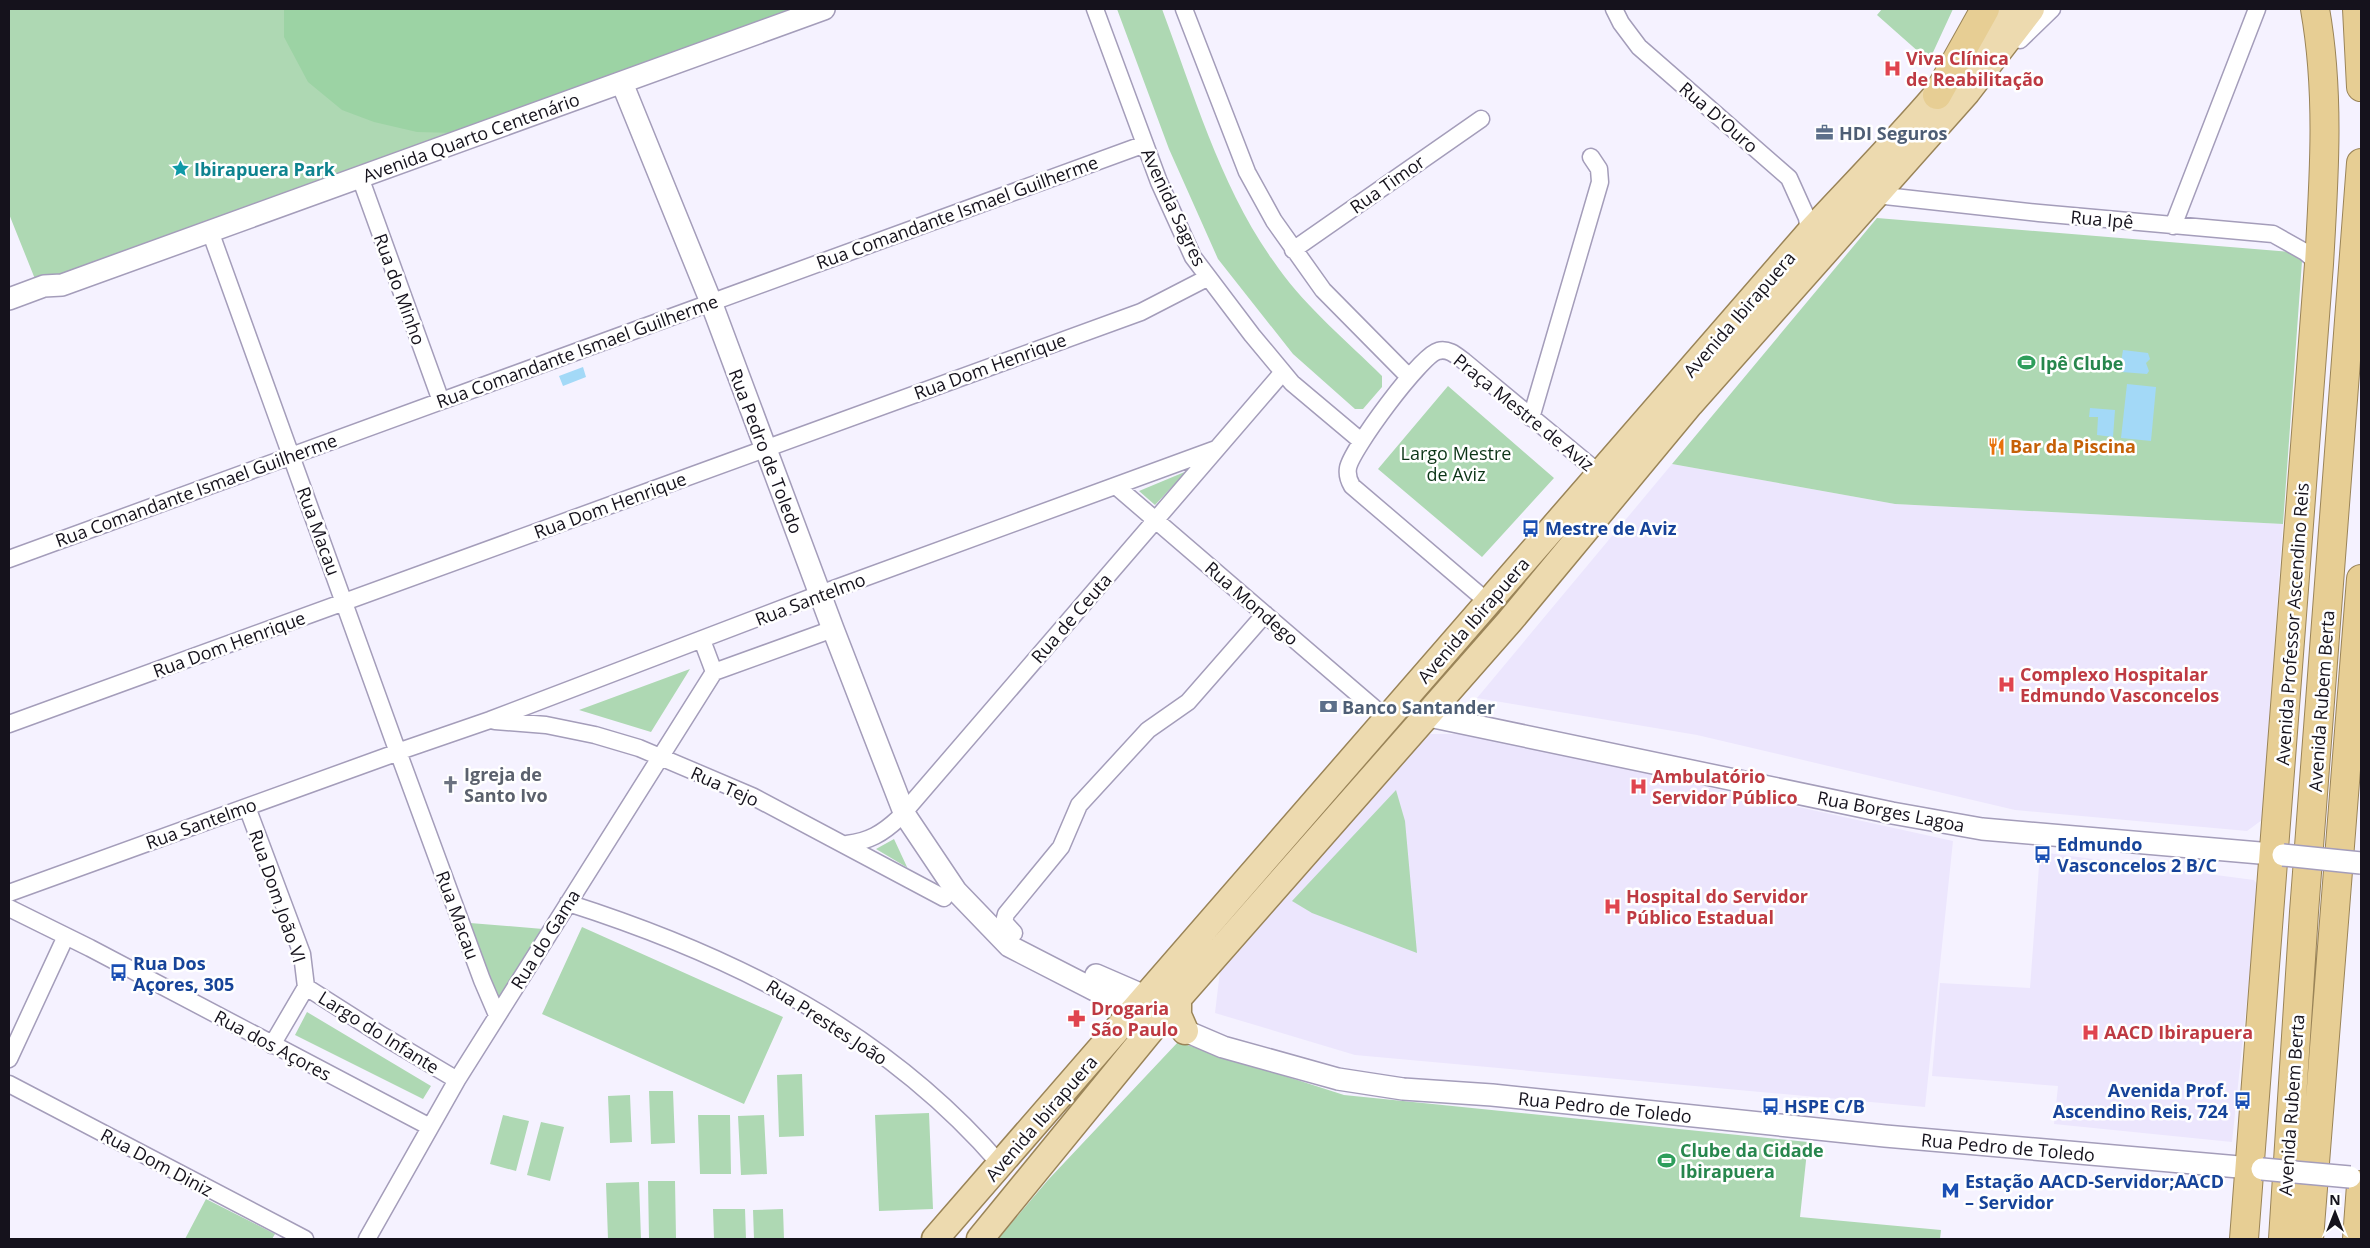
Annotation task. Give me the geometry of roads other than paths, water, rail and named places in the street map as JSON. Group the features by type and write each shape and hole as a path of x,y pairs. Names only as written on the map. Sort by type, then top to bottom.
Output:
{"highway":[{"path":"1937,95 1985,9"},
{"name":"Avenida Professor Ascendino Reis","path":"2244,1239 2256,1168 2319,264 2326,140 2321,41 2315,9"},
{"path":"2327,9 2336,62 2340,119 2343,242 2346,252 2355,260"},
{"path":"2357,9 2361,87"},
{"name":"Avenida Rubem Berta","path":"2283,1239 2304,912 2361,163"},
{"name":"Avenida Rubem Berta","path":"2309,1239 2361,579"},
{"path":"2357,1239 2358,1180"}],"main road":[{"name":"Avenida Ibirapuera","path":"936,1239 1809,233 1937,95 1984,38 2004,9"},
{"name":"Avenida Ibirapuera","path":"980,1239 1170,1009 1424,715 1508,622 1690,404 1967,92 2031,9"},
{"path":"1424,715 1420,688 1426,674"},
{"path":"1170,1009 1178,1015 1185,1031"}],"street":[{"name":"Avenida Quarto Centenário","path":"9,310 47,296 62,285 824,9"},
{"name":"Avenida Sagres","path":"1095,9 1145,144 1193,257 1207,278 1292,383 1361,441"},
{"path":"1184,9 1254,188 1293,250 1323,290 1409,377"},
{"name":"Rua D'Ouro","path":"1614,9 1621,23 1640,47 1789,178 1807,218 1809,233"},
{"path":"1967,92 2052,9"},
{"path":"2173,226 2257,9"},
{"name":"Rua Pedro de Toledo","path":"622,83 711,302 832,629 906,816 915,856 950,894 1113,983 1140,1004 1170,1009"},
{"name":"Rua Timor","path":"1293,250 1481,119"},
{"name":"Rua Comandante Ismael Guilherme","path":"9,559 1145,144"},
{"path":"1531,418 1600,182 1599,169 1591,157"},
{"name":"Rua do Minho","path":"360,177 440,401"},
{"name":"Rua Ipê","path":"1876,195 2173,226 2273,234 2305,252 2319,264"},
{"name":"Rua Macau","path":"210,231 398,752 482,980 497,1015"},
{"name":"Rua Dom Henrique","path":"9,724 1141,312 1207,278"},
{"name":"Avenida Quarto Centenário","path":"9,299 44,286 62,285"},
{"name":"Praça Mestre de Aviz","path":"1489,603 1352,486 1348,467 1361,441 1409,377 1429,356 1440,350 1448,350 1599,473"},
{"name":"Rua de Ceuta","path":"847,844 866,842 878,836 906,816 1156,519 1283,372"},
{"name":"Rua Santelmo","path":"9,893 490,720 820,594 1117,487 1216,449"},
{"name":"Rua Mondego","path":"1117,487 1387,719"},
{"path":"1004,925 1061,847 1079,805 1148,730 1188,702 1265,614"},
{"path":"702,640 714,672 832,629"},
{"name":"Rua do Gama","path":"367,1239 457,1080 714,672"},
{"name":"Rua Borges Lagoa","path":"1424,715 1892,813 1982,829 2361,863"},
{"name":"Rua Tejo","path":"490,720 546,725 595,734 660,757 752,796 950,894"},
{"name":"Rua Dom João VI","path":"246,807 302,954 306,987"},
{"name":"Rua Prestes João","path":"568,903 681,942 766,981 822,1014 859,1038 935,1096 970,1130 1000,1164"},
{"name":"Rua dos Açores","path":"9,908 430,1126"},
{"path":"9,1059 66,936"},
{"name":"Largo do Infante","path":"272,1045 306,987 457,1080"},
{"name":"Rua Pedro de Toledo","path":"1185,1031 1223,1047 1294,1068 1338,1079 1403,1089 1492,1095 1933,1141 2256,1168 2358,1180"},
{"name":"Rua Dom Diniz","path":"9,1084 305,1239"}],"water":[{"path":"2123,350 2148,353 2150,359 2146,363 2149,371 2147,374 2122,372 2120,368"},
{"path":"583,367 586,377 563,386 559,376"},
{"path":"2127,384 2156,387 2151,441 2121,438"},
{"path":"2090,408 2115,410 2113,437 2097,435 2098,417 2089,417"}],"place":[{"name":"Viva Clínica de Reabilitação","path":"1892,68"},
{"name":"HDI Seguros","path":"1825,133"},
{"name":"Ibirapuera Park","path":"180,169"},
{"name":"Ipê Clube","path":"2026,363"},
{"name":"Bar da Piscina","path":"1996,446"},
{"name":"Mestre de Aviz","path":"1531,528"},
{"name":"Complexo Hospitalar Edmundo Vasconcelos","path":"2006,684"},
{"name":"Banco Santander","path":"1328,707"},
{"name":"Igreja de Santo Ivo","path":"450,784"},
{"name":"Ambulatório Servidor Público","path":"1638,786"},
{"name":"Edmundo Vasconcelos 2 B/C","path":"2043,854"},
{"name":"Hospital do Servidor Público Estadual","path":"1612,906"},
{"name":"Rua Dos Açores, 305","path":"119,973"},
{"name":"Drogaria São Paulo","path":"1077,1018"},
{"name":"AACD Ibirapuera","path":"2090,1032"},
{"name":"Avenida Prof. Ascendino Reis, 724","path":"2242,1100"},
{"name":"HSPE C/B","path":"1770,1106"},
{"name":"Clube da Cidade Ibirapuera","path":"1666,1160"},
{"name":"Estação AACD-Servidor;AACD – Servidor","path":"1951,1191"}],"park label":[{"name":"Largo Mestre de Aviz","path":"1456,463"}]}
